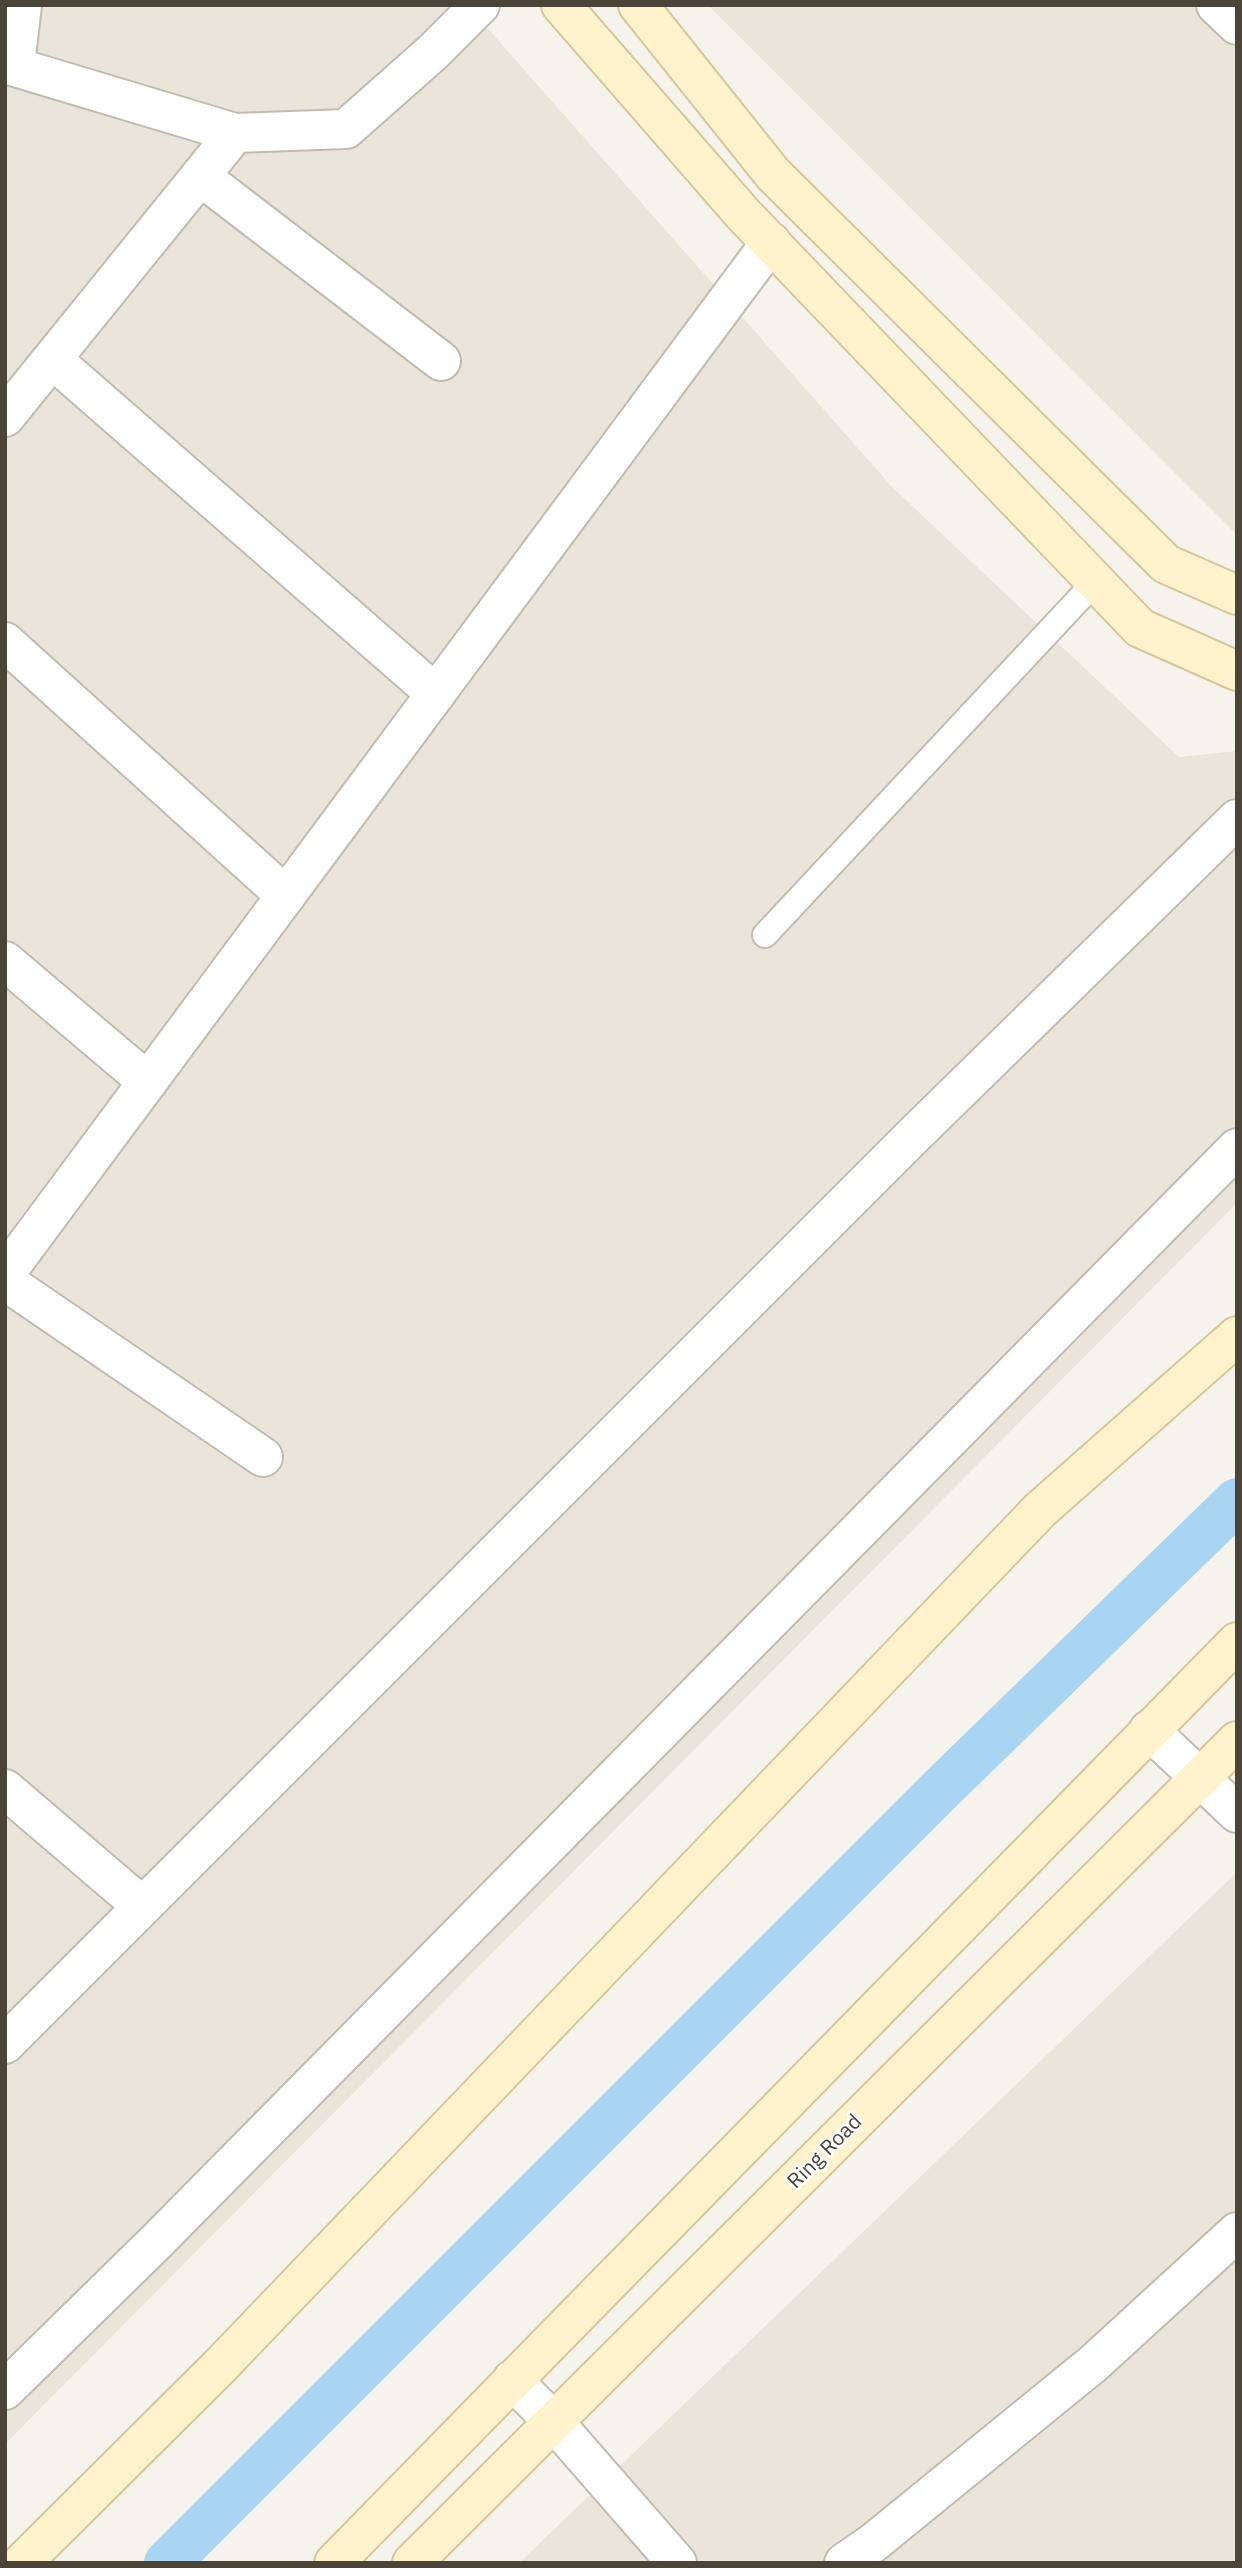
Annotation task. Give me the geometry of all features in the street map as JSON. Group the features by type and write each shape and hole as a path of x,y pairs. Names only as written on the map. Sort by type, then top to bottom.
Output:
{"street":[{"path":"16,8 10,65 235,133 346,129 480,5"},
{"path":"561,5 771,242 1140,628 1237,671"},
{"path":"638,5 773,174 1166,564 1237,595"},
{"path":"5,417 235,133"},
{"path":"200,176 440,361"},
{"path":"5,1274 771,242"},
{"path":"52,359 436,694"},
{"path":"5,642 286,896"},
{"path":"5,2043 913,1136 1237,819"},
{"path":"5,961 148,1082"},
{"path":"5,2390 157,2241 1237,1148"},
{"path":"5,1281 263,1457"},
{"path":"22,2563 221,2365 1040,1510 1237,1336"},
{"path":"334,2563 1237,1642"},
{"path":"1149,1730 1237,1813"},
{"name":"Ring Road","path":"412,2563 1237,1741"},
{"path":"5,1789 142,1906"},
{"path":"867,2556 1094,2363 1237,2232"},
{"path":"512,2380 554,2422 677,2563"}],"lane":[{"path":"765,935 1096,582"}],"shaded area":[{"path":"5,5 467,5 893,488 1179,757 1237,751 1237,1203 5,2444"},
{"path":"708,5 1237,5 1237,535"},
{"path":"1237,1872 1237,2563 519,2563"}],"waterway":[{"path":"167,2563 939,1791 1237,1501"}]}
